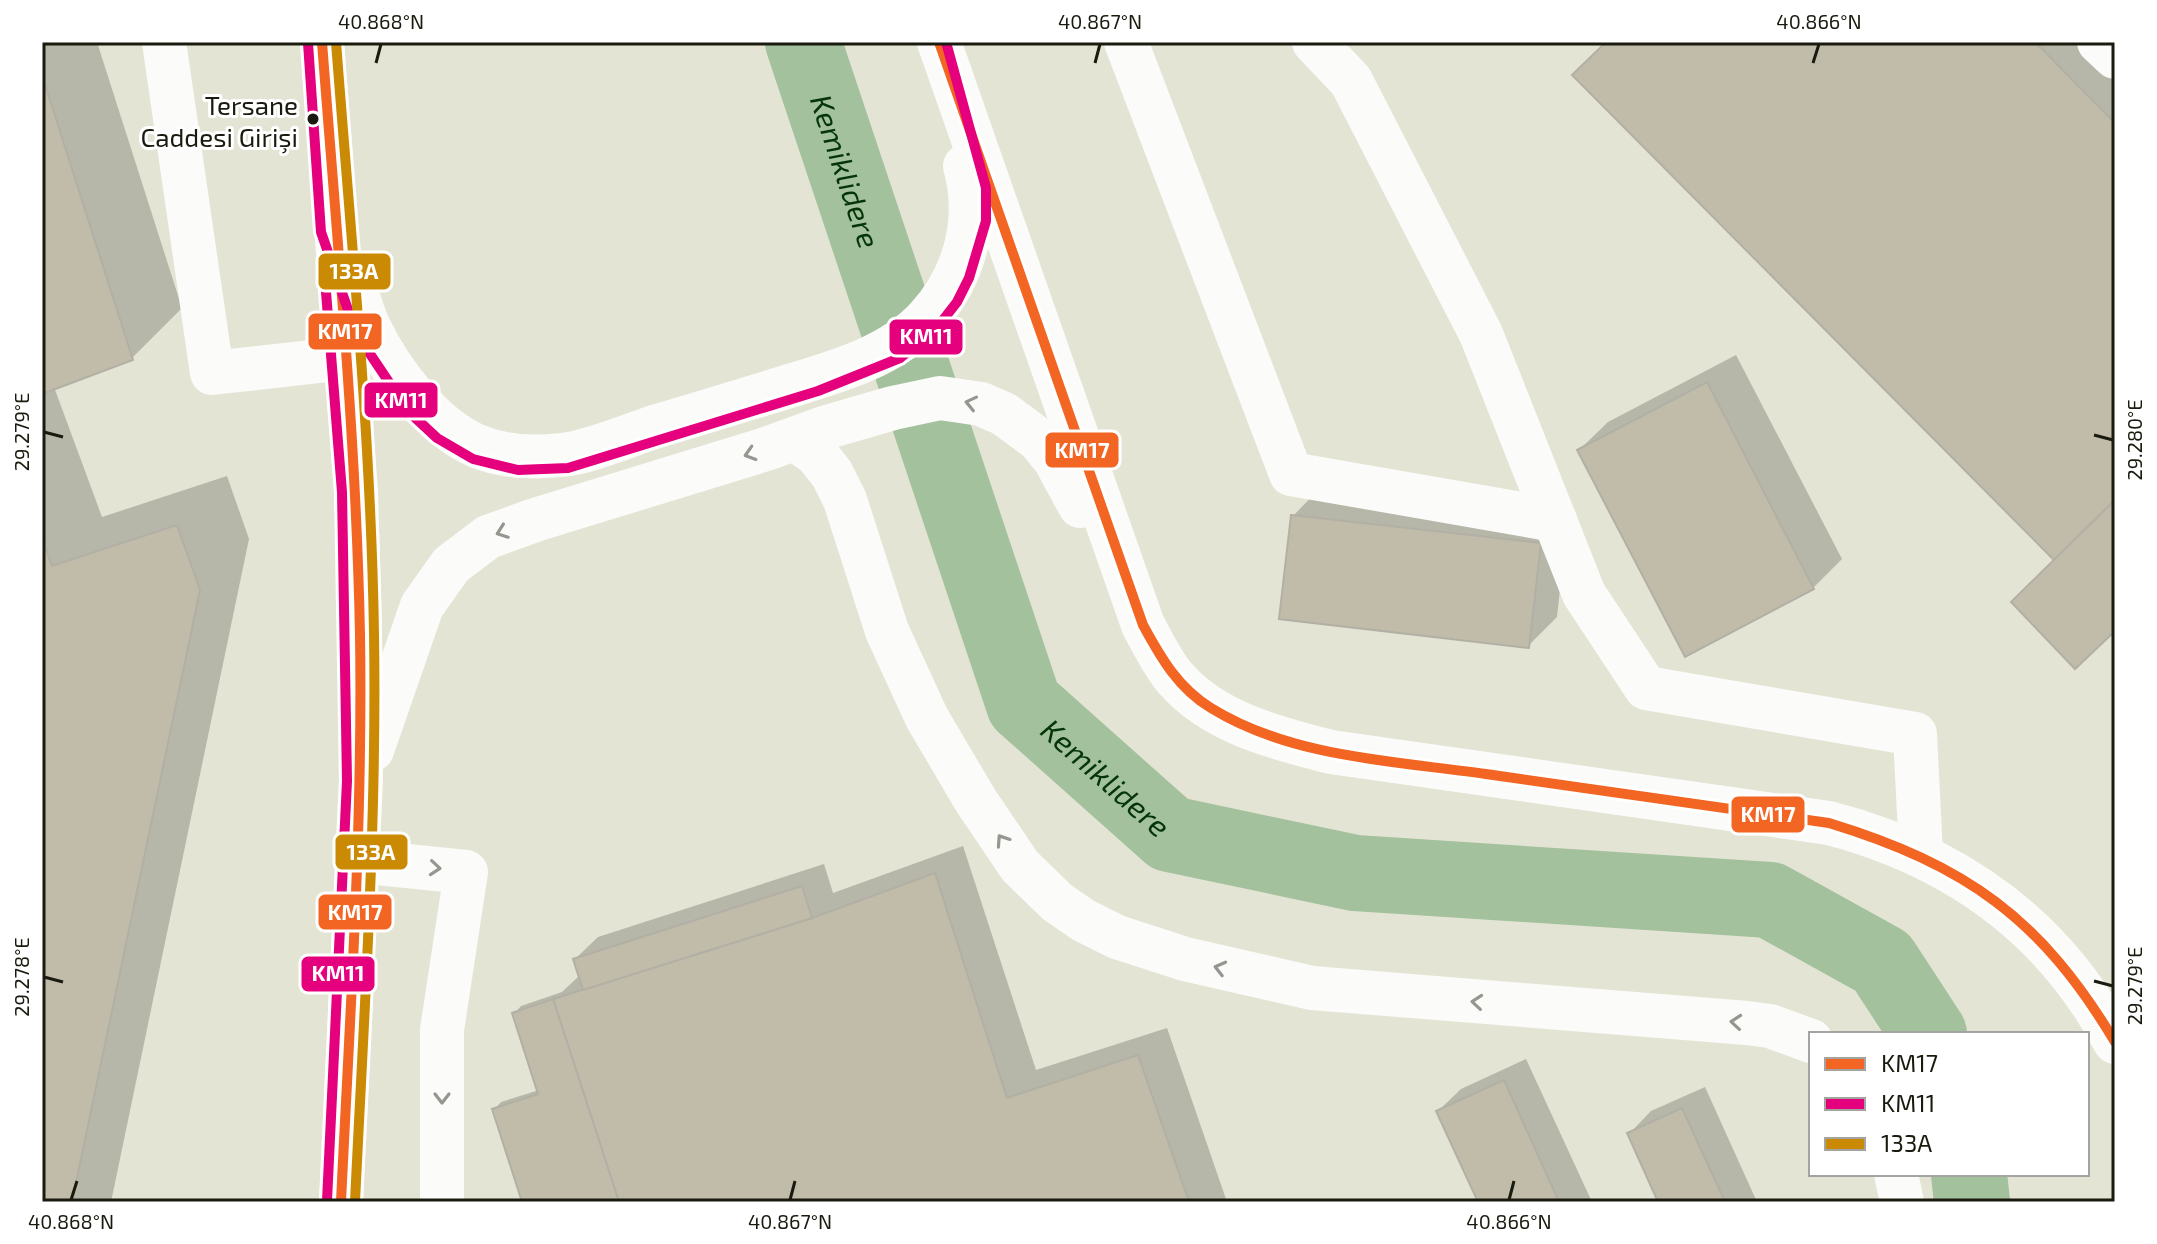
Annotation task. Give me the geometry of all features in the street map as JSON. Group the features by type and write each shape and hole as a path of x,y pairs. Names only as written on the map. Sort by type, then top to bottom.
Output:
{"street":[{"path":"164,42 212,373 346,358"},
{"path":"322,42 356,491 361,781 341,1202"},
{"path":"335,230 369,327 398,374 420,403 447,428 478,446 518,456 564,455 814,378 893,346 926,319 945,294 966,246 972,221 972,192 932,42"},
{"path":"939,42 1143,625"},
{"path":"1126,42 1291,474 1555,520"},
{"path":"1314,42 1351,81 1481,334 1584,594 1646,688 1915,734 1921,854"},
{"path":"2099,42 2115,57"},
{"path":"361,781 422,606 451,565 488,537 904,405 940,398 981,404 1004,414 1039,440 1055,460 1173,676 1191,695 1215,711 1256,731 1290,742 1375,760 1829,823 1867,833 1921,854 1974,884 2043,943 2070,971 2115,1042"},
{"path":"810,433 817,455 832,474 845,500 887,631 927,718 976,801 1020,866 1057,902 1083,920 1117,937 1185,959 1312,988 1747,1023 1770,1026 1809,1040"},
{"path":"358,861 466,872 442,1030 442,1202"},
{"path":"1896,1176 1902,1202"}],"building":[{"path":"1606,42 2035,42 2115,123 2115,500 2054,560 1572,75"},
{"path":"42,75 133,360 42,394"},
{"path":"1707,382 1814,589 1685,657 1577,450"},
{"path":"2115,500 2115,631 2075,669 2011,602"},
{"path":"1291,515 1541,543 1529,648 1279,619"},
{"path":"177,525 200,590 72,1202 42,1202 42,538 52,566"},
{"path":"935,873 1007,1098 1138,1055 1189,1202 619,1202 553,999 812,918"},
{"path":"802,886 812,918 583,990 573,959"},
{"path":"553,999 619,1202 522,1202 492,1109 538,1094 512,1013"},
{"path":"1504,1080 1559,1202 1478,1202 1436,1111"},
{"path":"1682,1108 1725,1202 1658,1202 1627,1133"}],"waterway":[{"name":"Kemiklidere","path":"803,42 1024,704 1170,834 1355,873 1770,900 1882,962 1928,1032"},
{"name":"Kemiklidere","path":"1969,1176 1972,1202"}],"transit line":[{"name":"KM17","path":"322,42 350,412 360,634 358,847 341,1202"},
{"name":"133A","path":"336,42 365,412 374,634 372,847 355,1202"},
{"name":"KM17","path":"939,42 1143,625 1171,671 1199,700 1242,725 1275,738 1345,755 1829,823 1878,839 1960,878 2028,929 2058,961 2115,1042"},
{"name":"KM11","path":"308,43 321,232 356,333 409,412 437,438 473,459 518,470 568,468 818,391 900,358 936,329 957,302 969,278 986,221 986,188 946,42"},
{"name":"KM11","path":"326,292 342,492 347,781 327,1201"}],"place":[{"name":"Tersane Caddesi Girişi","path":"313,119"}]}
